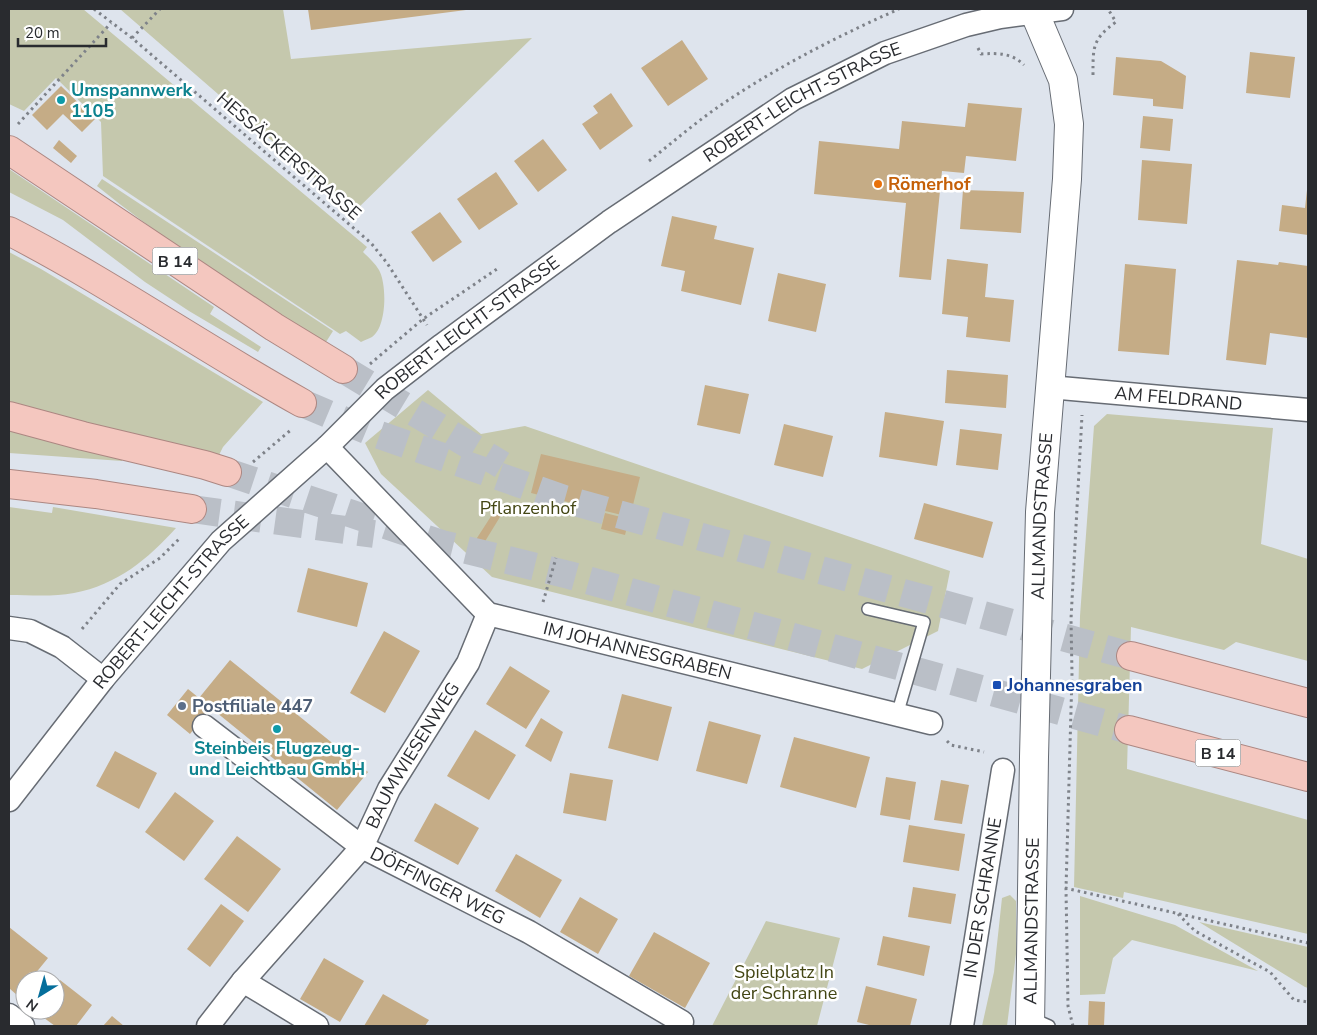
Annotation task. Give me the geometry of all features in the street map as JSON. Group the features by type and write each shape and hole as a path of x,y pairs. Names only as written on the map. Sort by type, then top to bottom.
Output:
{"highway":[{"name":"B 14","path":"12,138 274,327 342,369"},
{"path":"9,231 119,293 302,403"},
{"path":"9,416 227,472"},
{"path":"9,484 96,494 192,509"},
{"path":"1130,656 1308,702"},
{"name":"B 14","path":"1129,730 1308,777"}],"street":[{"name":"ROBERT-LEICHT-STRASSE","path":"9,800 103,679 222,541 327,447 385,390 442,345 609,222 792,99 884,53 1000,17 1034,11 1062,9"},
{"name":"ALLMANDSTRASSE","path":"1034,11 1063,80 1069,124 1067,180 1040,512 1034,757 1037,1023"},
{"name":"AM FELDRAND","path":"1049,388 1308,410"},
{"path":"327,447 488,614"},
{"name":"IM JOHANNESGRABEN","path":"488,614 931,724"},
{"name":"BAUMWIESENWEG","path":"208,1026 243,981 362,847 389,789 468,663 488,614"},
{"path":"9,628 30,632 62,647 103,679"},
{"name":"DÖFFINGER WEG","path":"204,726 362,847 528,932 682,1022 680,1026"},
{"name":"IN DER SCHRANNE","path":"962,1026 1002,770"},
{"path":"243,981 317,1026"},
{"path":"9,1015 23,1026"}],"lane":[{"path":"868,609 924,622 897,715"}],"path":[{"name":"HESSÄCKERSTRASSE","path":"94,9 132,38 370,243 387,263 442,345"},
{"path":"132,38 160,9"},
{"path":"1093,80 1093,49 1103,31 1116,22 1108,9"},
{"path":"12,138 111,23"},
{"path":"966,26 981,54 1002,53 1019,60 1026,67"},
{"path":"1072,1026 1068,1006 1066,888 1072,674 1071,619 1083,390"},
{"path":"536,626 556,558"},
{"path":"931,724 951,745 987,752"},
{"path":"1034,884 1066,888 1308,943"},
{"path":"1177,914 1195,931 1270,972 1294,1000 1308,1002"}],"green space":[{"path":"9,9 83,9 367,247 363,252 382,276 384,305 381,324 377,332 372,337 361,342 346,331 340,334 103,176 101,122 56,78 24,111 9,104"},
{"path":"120,9 283,9 291,59 532,38 354,212"},
{"path":"9,169 214,307 210,314 261,347 258,352 145,282 63,220 9,192"},
{"path":"102,179 333,331 326,342 237,287 152,228 97,186"},
{"path":"9,252 41,269 263,402 223,447 217,459 9,405"},
{"name":"Pflanzenhof","path":"428,390 481,434 525,426 950,571 938,631 862,669 492,577 381,474 365,443"},
{"path":"1107,414 1273,428 1261,544 1308,559 1308,661 1236,642 1224,650 1131,627 1127,769 1308,820 1308,934 1124,892 1123,898 1074,887 1080,616 1094,426"},
{"path":"9,428 122,457 122,461 9,453"},
{"path":"9,507 52,513 53,507 176,528 143,560 104,584 66,594 9,595"},
{"path":"1010,895 1016,901 1016,954 1007,1026 982,1026 994,972 1002,898"},
{"path":"1080,896 1175,925 1258,971 1132,940 1113,958 1105,994 1080,995"},
{"name":"Spielplatz In der Schranne","path":"766,921 840,938 817,1026 712,1026"},
{"path":"1199,922 1308,947 1308,988 1305,987"}],"building":[{"path":"308,9 466,9 466,10 311,30"},
{"path":"682,40 708,79 668,106 641,68"},
{"path":"1250,52 1295,57 1290,98 1246,93"},
{"path":"1116,57 1161,61 1186,76 1183,109 1153,106 1153,99 1113,95"},
{"name":"Umspannwerk 1105","path":"61,86 95,119 82,132 63,114 47,130 32,115"},
{"path":"611,93 633,126 600,150 582,124 598,113 593,106"},
{"name":"Römerhof","path":"968,103 1022,108 1016,161 966,156 964,173 942,171 931,280 899,277 906,203 814,194 819,141 899,149 902,121 965,127"},
{"path":"1143,116 1173,119 1170,151 1140,148"},
{"path":"543,139 567,170 538,192 514,161"},
{"path":"59,140 77,156 71,163 53,148"},
{"path":"1142,160 1192,164 1187,224 1138,220"},
{"path":"496,172 518,204 479,230 457,199"},
{"path":"963,190 1024,192 1021,233 960,229"},
{"path":"1307,190 1308,235 1279,231 1282,205 1305,208"},
{"path":"440,212 462,242 433,262 411,232"},
{"path":"672,216 717,226 714,239 754,248 741,305 681,291 685,271 661,266"},
{"path":"947,259 988,264 985,297 1014,300 1010,342 966,337 968,317 942,314"},
{"path":"1237,260 1278,265 1279,262 1308,266 1308,338 1270,333 1266,365 1226,360"},
{"path":"1125,264 1176,269 1169,355 1118,351"},
{"path":"778,273 826,284 816,332 768,321"},
{"path":"947,370 1008,375 1006,408 945,403"},
{"path":"705,385 749,394 740,434 697,425"},
{"path":"885,412 944,421 937,466 879,457"},
{"path":"784,424 833,436 823,477 774,465"},
{"path":"960,429 1002,434 998,470 956,465"},
{"path":"541,454 640,477 630,517 531,493"},
{"path":"924,503 993,522 983,558 914,539"},
{"path":"497,507 503,507 503,512 484,543 476,546 477,538"},
{"path":"605,513 629,519 625,535 601,529"},
{"path":"308,568 368,583 357,627 297,612"},
{"path":"384,631 420,651 385,713 350,693"},
{"path":"230,660 368,772 337,810 211,708 190,734 167,715 188,689 199,698"},
{"path":"510,666 550,691 526,729 486,704"},
{"path":"622,694 672,707 658,761 608,748"},
{"path":"541,718 563,732 551,762 525,746"},
{"path":"709,721 761,735 747,784 696,771"},
{"path":"475,730 516,755 489,800 447,776"},
{"path":"794,737 870,757 856,808 780,787"},
{"path":"115,751 157,773 139,809 96,786"},
{"path":"570,773 613,780 606,821 563,813"},
{"path":"886,777 916,782 910,820 880,815"},
{"path":"941,780 969,785 962,824 934,820"},
{"path":"175,792 214,821 184,861 145,832"},
{"path":"435,803 479,828 458,865 414,841"},
{"path":"909,825 965,834 959,871 903,862"},
{"path":"237,836 281,869 248,912 204,879"},
{"path":"516,854 562,880 540,918 495,891"},
{"path":"913,887 956,894 951,924 908,917"},
{"path":"580,897 618,919 598,954 560,932"},
{"path":"221,904 244,921 210,967 187,949"},
{"path":"9,927 48,958 38,970 15,970 15,993 9,988"},
{"path":"654,932 710,963 685,1008 629,976"},
{"path":"883,936 930,946 924,976 877,965"},
{"path":"324,958 364,981 340,1022 300,999"},
{"path":"65,984 92,1005 76,1026 55,1026 47,1020 65,1020"},
{"path":"866,986 917,999 910,1026 873,1026 857,1022"},
{"path":"383,994 429,1020 425,1026 364,1026"},
{"path":"1089,1001 1105,1002 1104,1026 1088,1026"},
{"path":"112,1016 124,1026 103,1026"}],"tunnel":[{"path":"343,369 502,465"},
{"path":"302,403 371,432 564,499 1131,656"},
{"path":"227,472 442,544 569,575 1129,730"},
{"path":"192,509 374,534"}],"place":[{"name":"Umspannwerk 1105","path":"61,100"},
{"name":"Römerhof","path":"878,184"},
{"name":"Johannesgraben","path":"997,685"},
{"name":"Postfiliale 447","path":"182,706"},
{"name":"Steinbeis Flugzeug- und Leichtbau GmbH","path":"277,729"}]}
